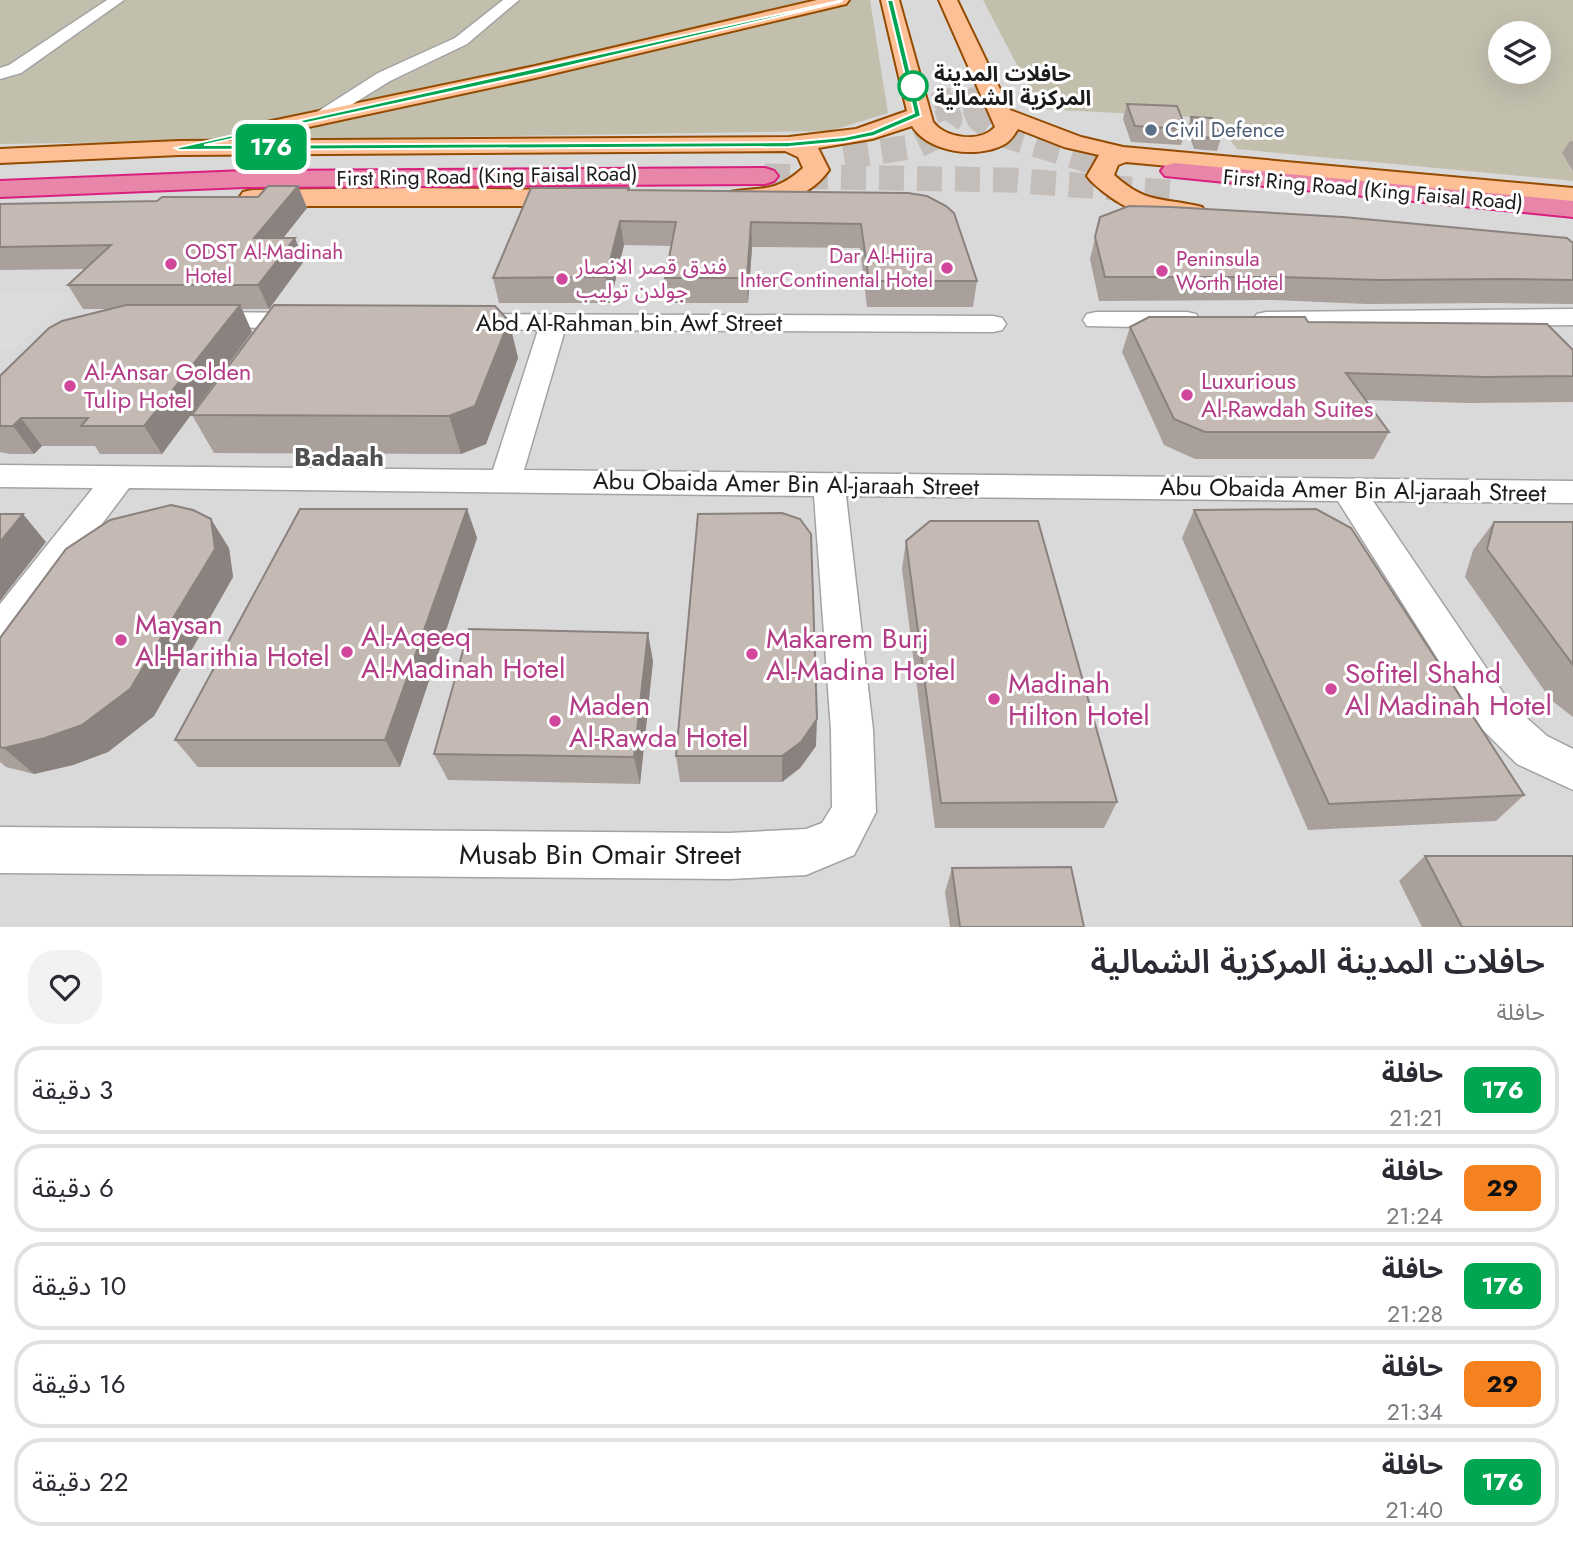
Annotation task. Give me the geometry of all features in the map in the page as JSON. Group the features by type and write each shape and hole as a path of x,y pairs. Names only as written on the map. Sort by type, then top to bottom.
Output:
{"highway":[{"name":"First Ring Road (King Faisal Road)","path":"11,172 260,162 766,178"},
{"name":"First Ring Road (King Faisal Road)","path":"11,172 148,183 246,178 766,178"},
{"name":"First Ring Road (King Faisal Road)","path":"1573,209 1178,182 1573,231"},
{"path":"38,208 148,183"}],"main road":[{"path":"179,148 840,0"},
{"path":"890,0 925,130 935,136 975,143 995,140 1007,128 948,0"},
{"path":"934,0 962,77"},
{"path":"11,172 99,145 179,148 789,144 844,140 874,133 919,114"},
{"path":"1000,114 1073,142 1123,154 1573,196"},
{"path":"0,209 280,197 412,196 766,178 802,184 816,170 809,153 789,144"},
{"path":"1123,154 1108,160 1100,177 1119,195 1148,209 1216,214"}],"street":[{"path":"0,74 15,69 117,0"},
{"path":"315,119 384,77 461,41 512,0"},
{"path":"1242,320 1573,317"},
{"path":"174,320 333,321"},
{"path":"1096,320 1216,320"},
{"name":"Abd Al-Rahman bin Awf Street","path":"441,322 993,324"},
{"path":"505,481 554,323"},
{"name":"Abu Obaida Amer Bin Al-jaraah Street","path":"0,476 1573,492"},
{"path":"0,631 120,477"},
{"name":"Musab Bin Omair Street","path":"0,850 729,856 806,852 838,839 855,812 852,730 829,485"},
{"path":"1348,490 1496,716 1532,750 1573,770"}],"shaded area":[{"path":"0,0 1573,0 1573,927 0,927"},
{"path":"0,0 870,0 888,113 830,131 0,144"},
{"path":"983,0 1573,0 1573,181 1237,149 1214,118 1040,109"},
{"path":"0,292 71,292 13,350 0,350"}],"building":[{"path":"1127,104 1177,106 1186,129 1135,126"},
{"path":"1191,117 1212,118 1221,138 1197,137"},
{"path":"268,186 298,186 254,238 295,238 258,285 68,285 111,245 0,247 0,204 157,201 162,197 258,197"},
{"path":"531,188 908,193 927,196 954,213 977,281 869,281 861,224 751,222 747,278 665,278 676,222 620,221 606,277 493,278"},
{"path":"1129,206 1343,217 1567,238 1573,243 1573,280 1105,277 1095,237 1100,217"},
{"path":"126,305 240,305 144,426 81,426 88,418 21,418 13,426 0,426 0,376 49,328 62,321"},
{"path":"274,305 495,306 509,321 475,406 449,416 192,415"},
{"path":"1149,317 1305,317 1308,322 1547,324 1573,350 1573,376 1485,377 1346,373 1389,432 1205,432 1174,419 1130,327"},
{"name":"Maysan Al-Harithia Hotel","path":"171,505 193,510 211,519 215,549 130,689 82,725 45,738 0,747 0,638 66,549 110,520"},
{"name":"Al-Aqeeq Al-Madinah Hotel","path":"300,509 467,509 385,740 175,740"},
{"name":"Sofitel Shahd Al Madinah Hotel","path":"1316,509 1351,528 1524,795 1329,804 1194,510"},
{"name":"Makarem Burj Al-Madina Hotel","path":"782,513 800,519 811,534 817,719 801,742 782,756 676,756 698,514"},
{"path":"0,514 23,514 0,542"},
{"name":"Madinah Hilton Hotel","path":"930,521 1038,521 1117,802 941,803 906,541"},
{"path":"1494,522 1573,522 1573,665 1487,549"},
{"name":"Maden Al-Rawda Hotel","path":"469,629 648,633 634,757 434,754"},
{"path":"1425,856 1573,856 1573,927 1462,927"},
{"path":"1071,867 1084,927 960,927 952,868"}],"tunnel":[{"path":"966,90 974,109"},
{"path":"940,91 946,109"},
{"path":"844,157 917,146 938,136 950,119 946,107"},
{"path":"974,107 979,119 996,133 1111,167"},
{"path":"765,176 1010,180 1182,193"}],"bus line":[{"name":"176","path":"840,0 535,72 179,148 789,144 844,140 899,125 919,114 890,0"}],"place":[{"name":"حافلات المدينة المركزية الشمالية","path":"913,86"},
{"name":"Civil Defence","path":"1151,130"},
{"name":"ODST Al-Madinah Hotel","path":"171,264"},
{"name":"Dar Al-Hijra InterContinental Hotel","path":"947,268"},
{"name":"Peninsula Worth Hotel","path":"1162,271"},
{"name":"فندق قصر الانصار جولدن توليب","path":"562,279"},
{"name":"Al-Ansar Golden Tulip Hotel","path":"70,386"},
{"name":"Luxurious Al-Rawdah Suites","path":"1187,395"},
{"name":"Maysan Al-Harithia Hotel","path":"121,640"},
{"name":"Al-Aqeeq Al-Madinah Hotel","path":"347,652"},
{"name":"Makarem Burj Al-Madina Hotel","path":"752,654"},
{"name":"Sofitel Shahd Al Madinah Hotel","path":"1331,689"},
{"name":"Madinah Hilton Hotel","path":"994,699"},
{"name":"Maden Al-Rawda Hotel","path":"555,721"}],"district":[{"name":"Badaah","path":"339,457"}]}
